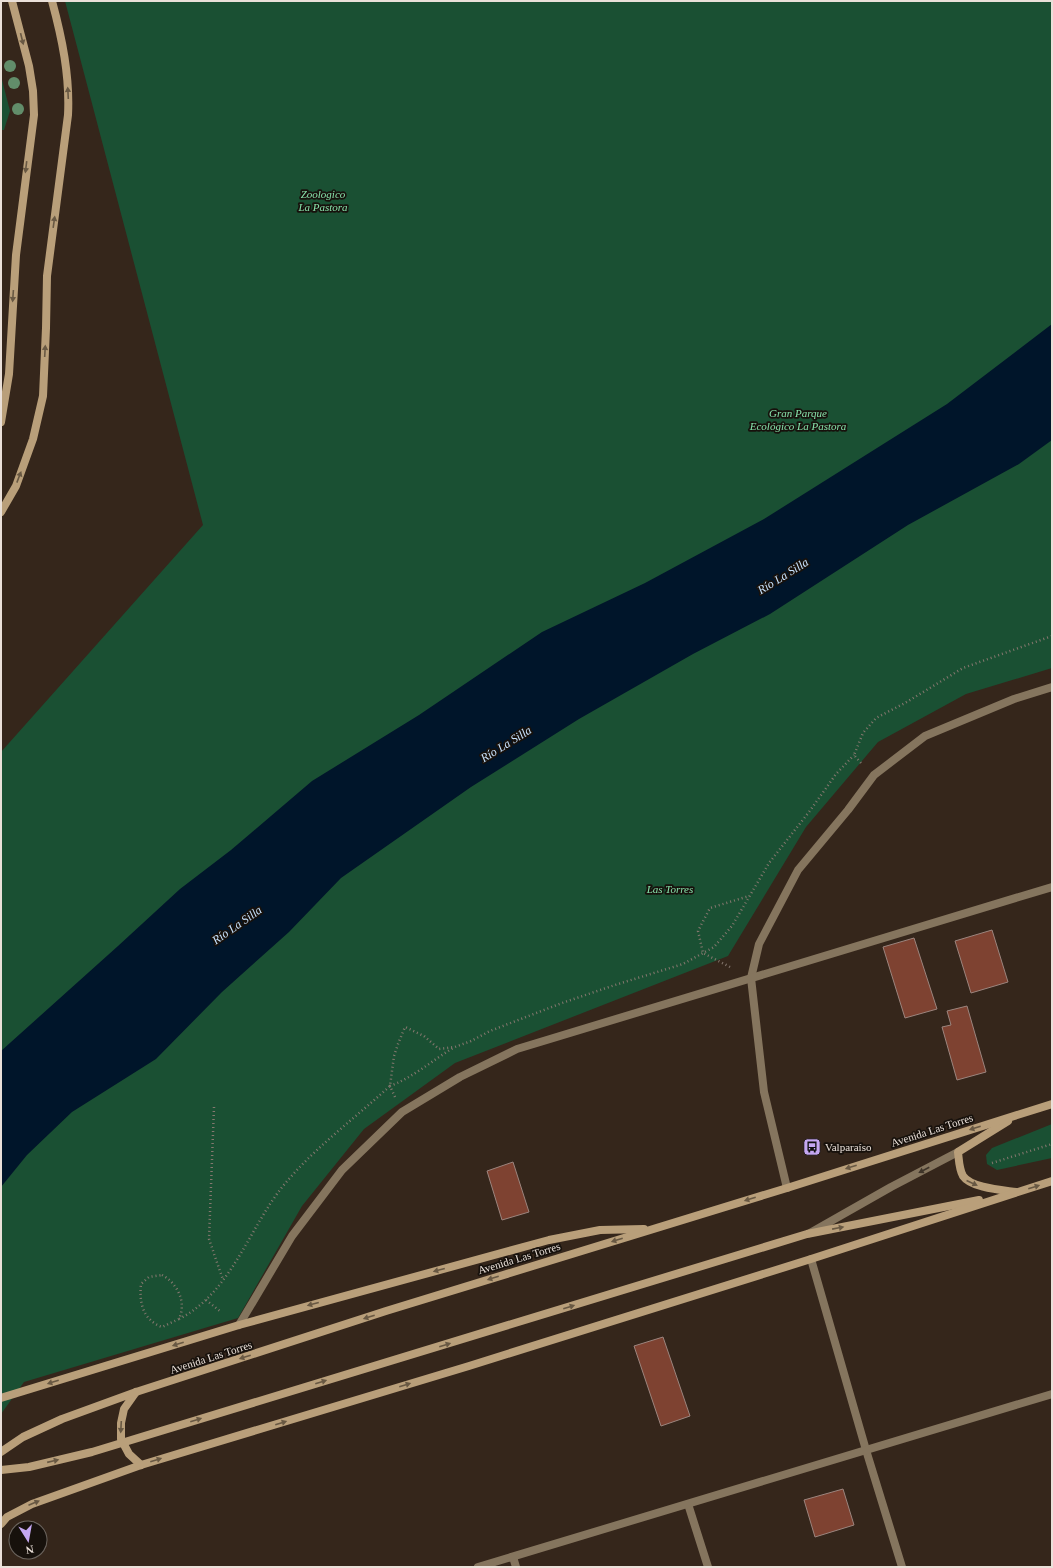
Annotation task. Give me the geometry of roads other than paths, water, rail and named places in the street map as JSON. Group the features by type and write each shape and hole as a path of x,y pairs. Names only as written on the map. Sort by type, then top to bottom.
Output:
{"main road":[{"path":"1,422 10,374 16,255 34,115 33,91 29,66 12,1"},
{"path":"1,512 16,486 33,439 43,396 47,276 68,115 69,94 67,70 52,1"},
{"name":"Avenida Las Torres","path":"1,1452 23,1437 56,1422 136,1392 386,1311 787,1188 1052,1104"},
{"path":"1017,1192 974,1184 966,1180 962,1175 959,1165 958,1152 1019,1114"},
{"path":"1,1524 7,1517 32,1504 141,1465 477,1363 1052,1182"},
{"path":"1,1470 29,1467 92,1452 807,1234 1017,1192"},
{"path":"1,1398 239,1325 549,1240 600,1230 655,1228"},
{"path":"136,1392 124,1410 121,1423 121,1439 129,1454 141,1465"}],"street":[{"path":"787,1188 764,1092 751,978 759,944 798,870 848,810 874,775 925,736 1014,699 1052,687"},
{"path":"239,1325 292,1236 342,1170 402,1112 460,1077 517,1048 1052,887"},
{"path":"807,1234 891,1187 958,1152"},
{"path":"811,1259 866,1450 902,1567"},
{"path":"478,1567 1052,1394"},
{"path":"688,1504 708,1567"},
{"path":"513,1556 516,1567"}],"water":[{"name":"Río La Silla","path":"1052,324 1052,440 1019,464 908,525 770,614 693,654 579,719 471,787 341,878 289,932 222,992 156,1059 72,1112 27,1155 1,1187 1,1051 180,889 231,850 312,781 419,715 542,632 645,583 764,519 947,404"}],"place":[{"name":"Valparaíso","path":"812,1147"}],"park label":[{"name":"Zoologico La Pastora","path":"323,200"},
{"name":"Gran Parque Ecológico La Pastora","path":"798,419"},
{"name":"Las Torres","path":"670,889"}]}
